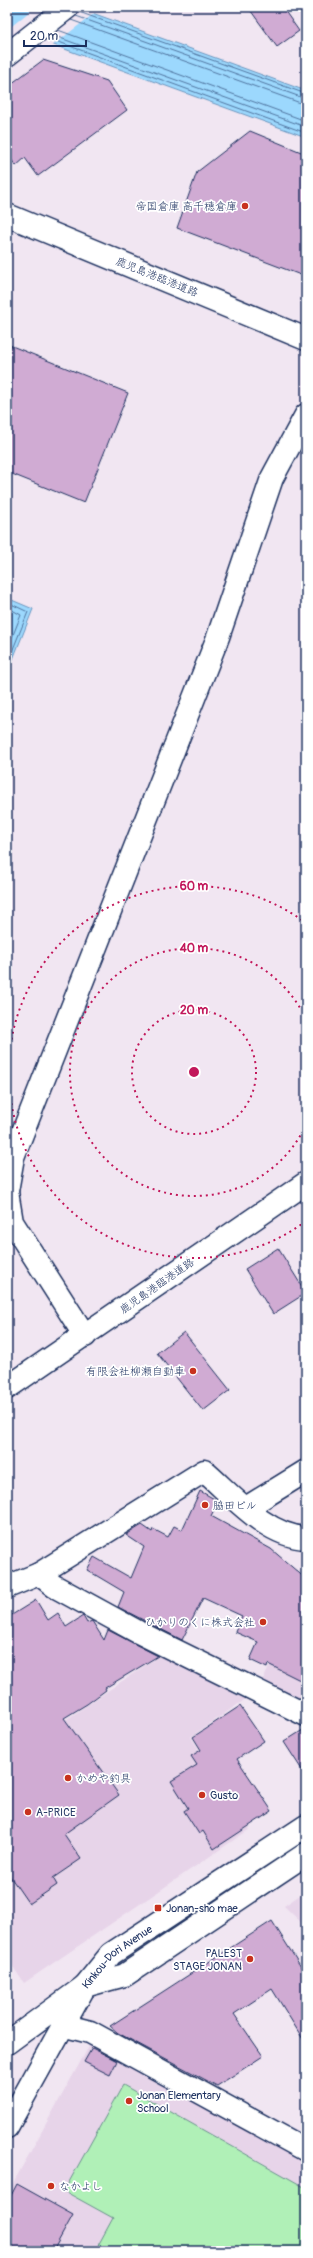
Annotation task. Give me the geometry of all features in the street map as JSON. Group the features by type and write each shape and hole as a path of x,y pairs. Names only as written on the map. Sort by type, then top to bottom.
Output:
{"main road":[{"path":"15,48 68,7"},
{"name":"鹿児島港臨港道路","path":"7,215 306,339"},
{"path":"85,1336 12,1222 7,1192 13,1157 218,637 272,478 306,415"},
{"name":"鹿児島港臨港道路","path":"7,1388 85,1336 306,1183"},
{"path":"7,1587 39,1574 204,1471 265,1524 296,1538 306,1538"},
{"path":"246,1508 306,1471"},
{"path":"39,1574 54,1586 138,1632 306,1715"},
{"name":"Kinkou-Dori Avenue","path":"85,1986 111,1954 306,1826"},
{"name":"Kinkou-Dori Avenue","path":"85,1986 125,1975 306,1854"},
{"path":"7,2127 62,2025 85,1986"},
{"path":"7,2043 85,1986"},
{"path":"62,2025 90,2032 306,2150"}],"shaded area":[{"path":"306,1590 306,1704 262,1682"},
{"path":"163,1653 250,1696 191,1737 250,1829 24,1983 7,1958 7,1760"},
{"path":"306,1891 306,1927 284,1906"},
{"name":"Jonan Elementary School","path":"92,2041 306,2162 306,2251 7,2251 7,2194"}],"green space":[{"path":"123,2085 306,2188 306,2243 301,2251 95,2251 113,2218 64,2191"}],"water":[{"path":"7,7 76,7 306,91 306,137 7,28"},
{"path":"7,598 33,609 7,674"}],"pier":[{"path":"35,7 82,7 96,12 52,46 7,30"}],"building":[{"path":"248,7 282,7 299,31 277,47"},
{"path":"43,60 107,81 127,110 38,176 25,158 16,166 7,154 7,87"},
{"name":"帝国倉庫 高千穂倉庫","path":"250,131 306,154 306,277 177,228 197,172"},
{"path":"7,344 128,393 84,503 7,472"},
{"path":"278,1248 306,1293 273,1314 245,1269"},
{"name":"有限会社柳瀬自動車","path":"184,1332 230,1390 203,1411 157,1353"},
{"path":"200,1491 218,1501 211,1516 271,1549 306,1579 306,1683 268,1664 267,1668 250,1660 258,1642 235,1632 242,1616 203,1598 182,1640 118,1607 124,1592 87,1570 94,1557 131,1578 144,1547 126,1535 142,1525 152,1532 153,1529 168,1537 174,1526 182,1530"},
{"path":"36,1600 48,1620 58,1613 66,1627 83,1616 87,1623 92,1621 104,1640 108,1630 158,1656 105,1688 106,1690 87,1704 64,1718 119,1795 64,1834 81,1859 53,1878 57,1885 29,1904 7,1872 7,1618"},
{"path":"240,1706 264,1741 237,1759 272,1811 214,1849 203,1831 199,1834 184,1811 188,1808 171,1781 197,1765 191,1756 201,1750 193,1737"},
{"path":"306,1728 306,1776 284,1742"},
{"path":"272,1921 306,1975 306,2044 272,1989 234,2014 263,2056 217,2086 118,2033 110,2026"},
{"path":"92,2048 117,2061 110,2075 84,2062"},
{"path":"17,2184 73,2215 53,2251 7,2251 7,2203"}],"place":[{"name":"帝国倉庫 高千穂倉庫","path":"245,206"},
{"name":"有限会社柳瀬自動車","path":"193,1371"},
{"name":"脇田ビル","path":"205,1505"},
{"name":"ひかりのくに株式会社","path":"263,1622"},
{"name":"かめや釣具","path":"68,1778"},
{"name":"Gusto","path":"202,1795"},
{"name":"A-PRICE","path":"28,1812"},
{"name":"Jonan-sho mae","path":"158,1908"},
{"name":"PALEST STAGE JONAN","path":"250,1959"},
{"name":"Jonan Elementary School","path":"129,2101"},
{"name":"なかよし","path":"51,2186"}]}
